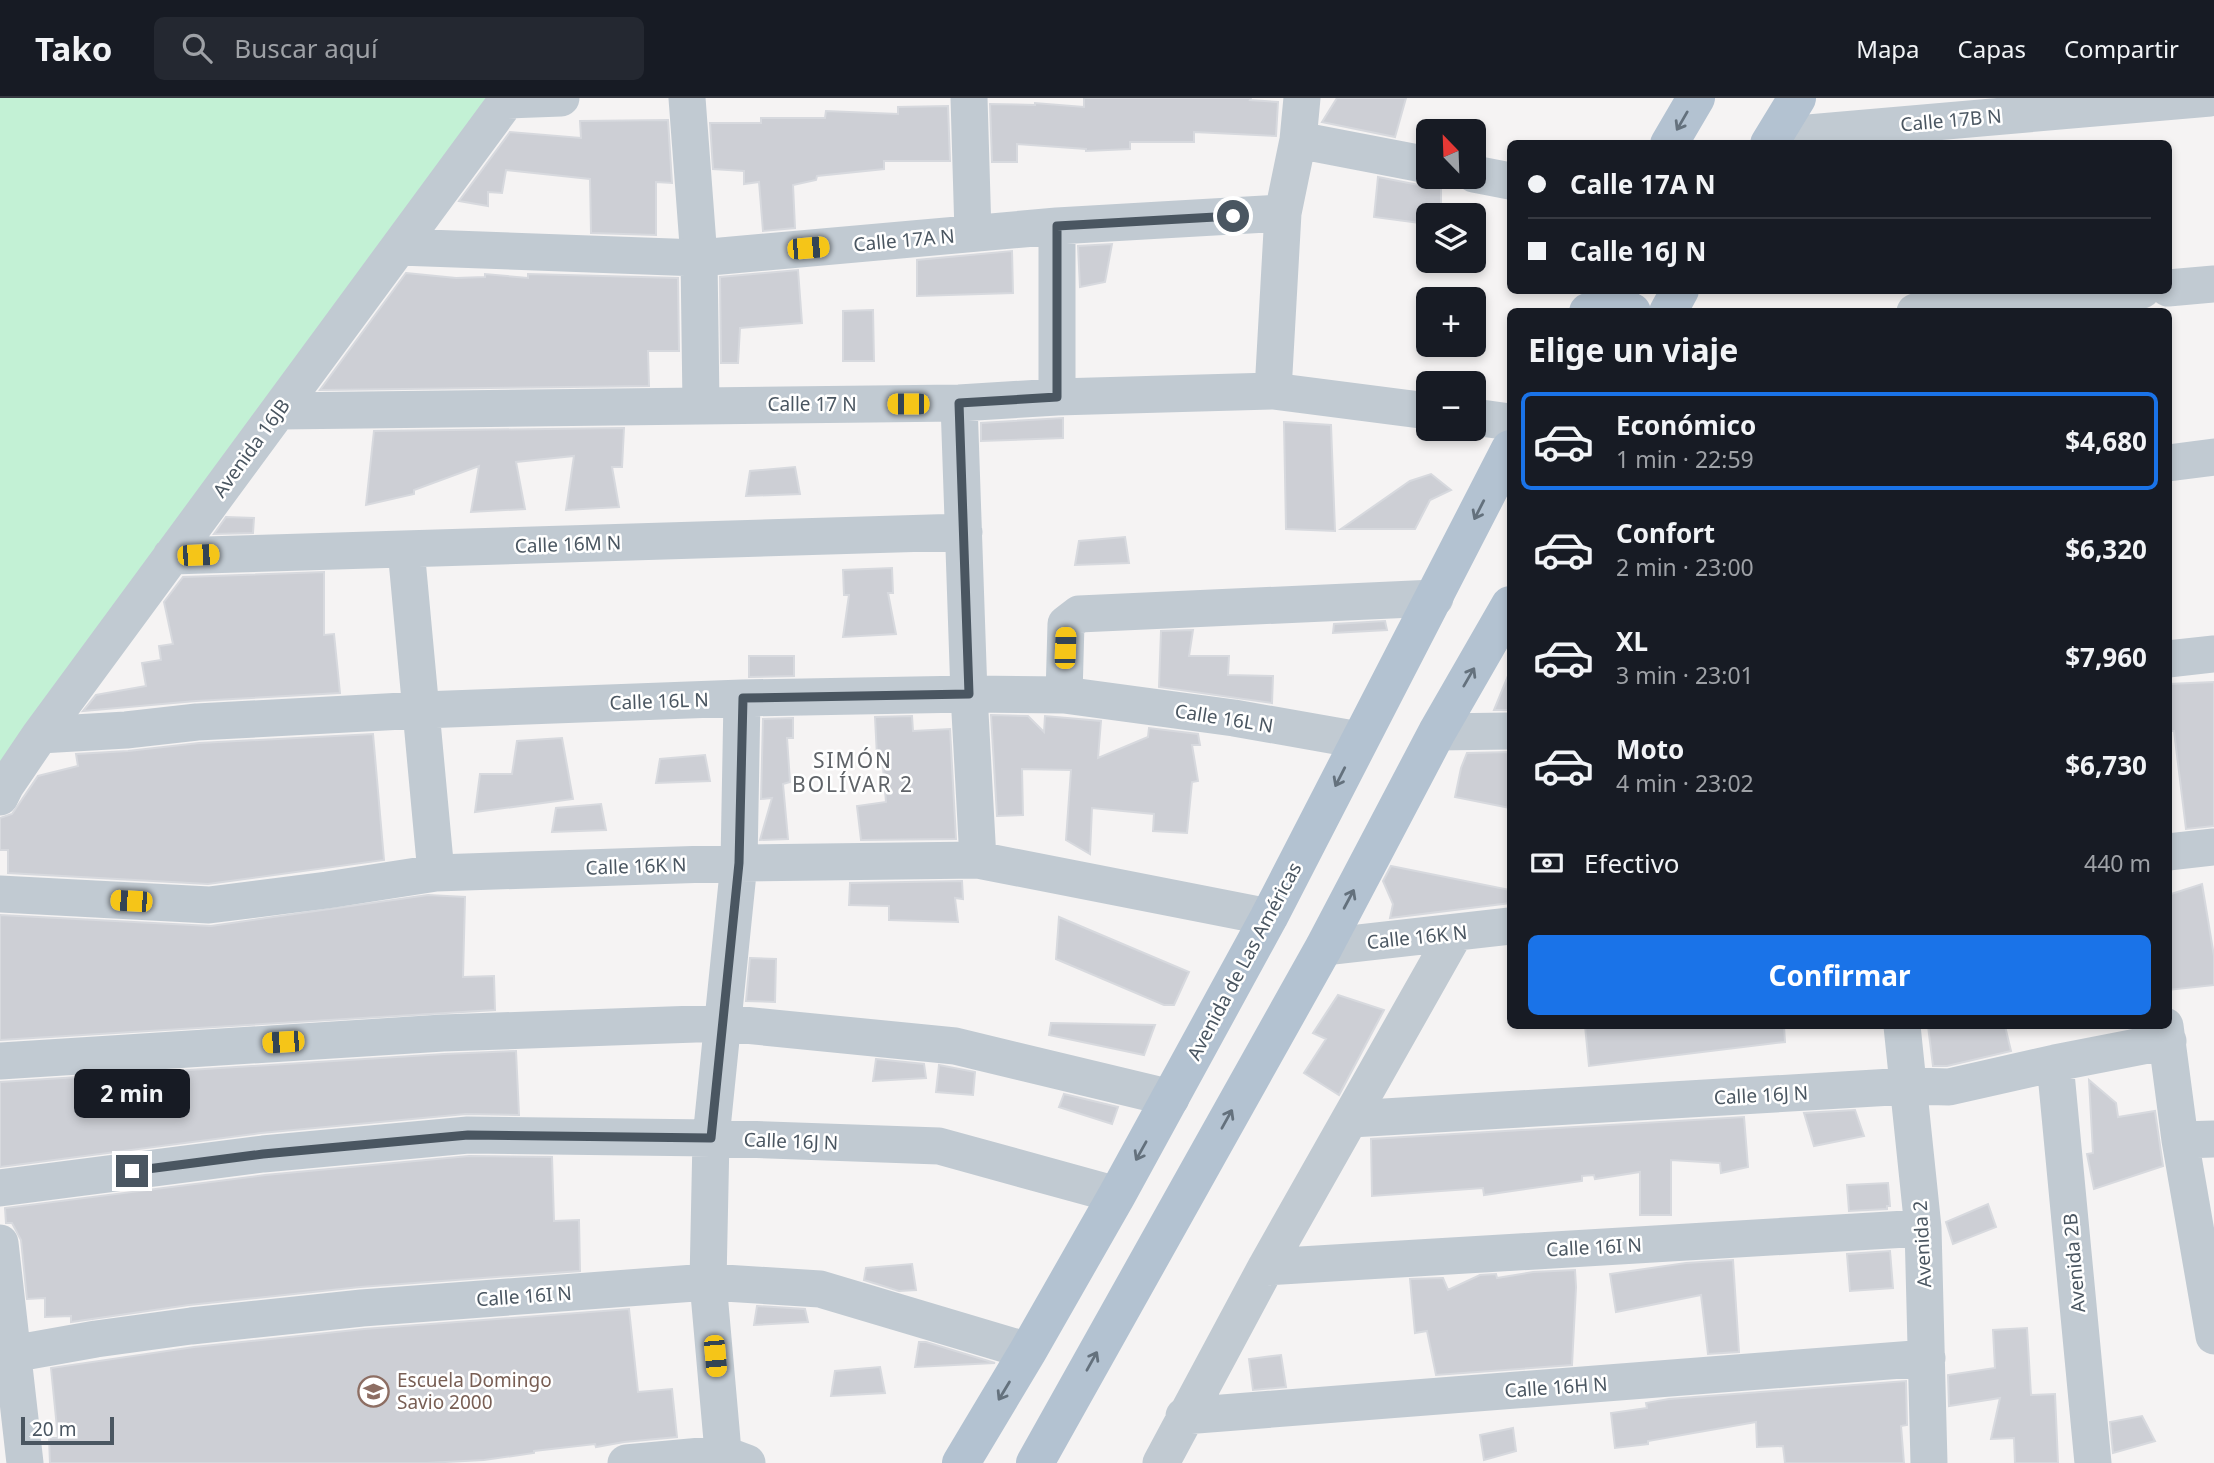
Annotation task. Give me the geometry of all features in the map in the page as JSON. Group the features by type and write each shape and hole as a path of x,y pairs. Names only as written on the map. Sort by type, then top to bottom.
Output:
{"main road":[{"path":"1671,140 1696,98"},
{"path":"1772,139 1797,98"},
{"path":"1598,308 1605,305 1627,308"},
{"name":"Avenida de Las Américas","path":"961,1463 1028,1351 1171,1098 1269,917 1507,455"},
{"path":"1035,1463 1324,947 1437,732 1507,610"}],"street":[{"name":"Avenida 16JB","path":"0,797 40,735 506,100 562,98"},
{"path":"687,98 699,258 701,405"},
{"path":"969,98 972,233"},
{"path":"1273,391 1283,213 1298,140 1302,98"},
{"name":"Calle 17B N","path":"1772,139 2210,98"},
{"path":"1298,140 1416,163"},
{"path":"1486,176 1507,180"},
{"name":"Calle 17A N","path":"399,247 699,258 1057,226 1283,213"},
{"path":"1057,226 1057,397"},
{"path":"2172,288 2214,284"},
{"path":"1956,308 2101,294"},
{"name":"Calle 17 N","path":"279,411 959,403 1057,397 1273,391 1416,409"},
{"path":"959,403 978,860"},
{"path":"1486,419 1507,422"},
{"path":"2172,462 2214,457"},
{"name":"Calle 16M N","path":"172,556 964,532"},
{"path":"407,549 436,873"},
{"path":"1064,695 1066,624 1079,614 1435,598"},
{"path":"2172,659 2214,654"},
{"name":"Calle 16L N","path":"40,735 126,730 197,722 422,710 743,698 969,694 1064,695 1234,718 1359,740"},
{"path":"626,1463 732,1460 708,1282 711,1138 739,863 743,698"},
{"path":"1437,732 1507,731"},
{"path":"2172,852 2214,847"},
{"name":"Calle 16K N","path":"0,894 209,905 436,873 739,863 978,860 1269,917"},
{"name":"Calle 16K N","path":"1324,947 1507,926"},
{"path":"1161,1463 1266,1267 1455,933"},
{"path":"0,1061 430,1034 724,1023 955,1046 1171,1098"},
{"name":"Avenida 2","path":"1902,1029 1923,1227 1929,1463"},
{"path":"2166,1033 2197,1139 2214,1336"},
{"name":"Calle 16J N","path":"1350,1119 1909,1086 1949,1087 2055,1063 2166,1033"},
{"name":"Avenida 2B","path":"2055,1063 2093,1463"},
{"name":"Calle 16J N","path":"0,1188 263,1154 468,1135 711,1138 939,1146 1117,1195"},
{"name":"Calle 16I N","path":"1266,1267 1923,1227"},
{"path":"0,1243 25,1463"},
{"name":"Calle 16I N","path":"12,1354 191,1326 336,1311 708,1282 820,1289 1028,1351"},
{"name":"Calle 16H N","path":"1184,1416 1927,1358"}],"green space":[{"path":"0,98 490,98 0,786"}],"building":[{"path":"1084,98 1251,98 1250,100 1278,102 1276,136 1194,132 1194,142 1130,142 1130,149 1086,151 1017,144 1017,162 992,162 990,104 1035,103 1084,107"},
{"path":"1337,98 1406,98 1395,137 1322,122"},
{"path":"948,106 950,161 884,161 884,169 817,176 816,180 793,185 795,228 763,231 759,182 744,184 744,171 713,169 710,123 761,123 761,118 825,118 826,111 898,114 898,107"},
{"path":"668,120 672,183 656,182 656,235 591,233 590,179 506,170 502,193 488,192 488,206 459,201 510,132 581,138 580,121"},
{"path":"1378,177 1416,184 1416,189 1441,189 1441,203 1416,203 1416,222 1374,217"},
{"path":"1112,244 1105,282 1080,287 1078,246"},
{"path":"1012,251 1013,293 917,296 917,260"},
{"path":"798,270 802,323 740,328 738,363 721,363 720,277"},
{"path":"406,273 456,278 485,277 485,274 528,278 528,274 678,278 679,351 648,351 649,386 320,390"},
{"path":"873,310 874,361 843,361 843,311"},
{"path":"1063,418 1063,438 981,441 981,423"},
{"path":"1284,422 1331,425 1335,531 1286,529"},
{"path":"624,428 622,467 612,467 619,507 566,510 574,456 516,462 525,509 471,512 479,466 414,490 414,494 366,505 374,431"},
{"path":"795,467 800,494 746,496 750,471"},
{"path":"1431,474 1451,490 1430,500 1415,529 1341,529 1410,481"},
{"path":"226,517 254,518 253,533 214,534"},
{"path":"1125,537 1129,563 1075,565 1079,541"},
{"path":"892,568 893,593 888,593 896,634 843,637 849,595 844,595 843,570"},
{"path":"324,572 324,635 334,634 340,693 83,711 96,695 146,686 142,663 161,660 159,646 173,644 164,602 183,577"},
{"path":"1385,621 1387,630 1333,633 1334,624"},
{"path":"1193,630 1189,656 1229,656 1228,675 1273,676 1272,703 1159,687 1161,631"},
{"path":"749,656 794,656 794,676 749,677"},
{"path":"1507,678 1507,710 1494,710"},
{"path":"2214,682 2214,826 2186,829 2172,731 2172,684"},
{"path":"991,715 1028,716 1044,732 1045,716 1101,721 1098,758 1148,737 1149,728 1198,734 1200,745 1192,745 1198,781 1192,782 1187,833 1153,831 1154,814 1092,808 1090,854 1066,840 1071,770 1022,769 1023,815 997,816"},
{"path":"912,716 913,731 950,729 956,839 861,840 857,806 886,802 882,756 877,756 875,717"},
{"path":"793,718 793,738 787,738 790,782 783,784 788,839 760,840 772,798 761,799 763,719"},
{"path":"373,734 384,860 208,884 8,873 8,850 0,850 0,818 12,814 38,776 78,766 76,754 199,743"},
{"path":"562,738 573,799 475,812 480,774 512,774 517,741"},
{"path":"1507,752 1507,807 1455,797 1467,753"},
{"path":"705,755 710,781 656,783 660,759"},
{"path":"601,804 606,830 552,832 556,808"},
{"path":"1391,866 1507,889 1507,903 1390,918 1393,904 1383,881"},
{"path":"962,881 963,899 955,898 958,922 889,920 889,906 849,905 850,883"},
{"path":"2202,884 2214,956 2214,985 2172,990 2172,894"},
{"path":"428,895 465,897 463,977 494,976 495,1010 0,1040 0,915 211,926"},
{"path":"1059,917 1189,972 1174,1005 1164,1005 1056,959"},
{"path":"750,958 776,959 775,1002 746,1001"},
{"path":"1338,995 1384,1010 1339,1095 1304,1073 1326,1039 1313,1033"},
{"path":"1051,1023 1155,1025 1144,1055 1049,1035"},
{"path":"1585,1029 1784,1029 1785,1042 1589,1066"},
{"path":"1928,1029 2006,1029 2011,1051 1947,1066 1933,1066"},
{"path":"516,1051 519,1115 466,1114 261,1133 0,1167 0,1082"},
{"path":"876,1059 924,1064 926,1078 873,1081"},
{"path":"939,1065 975,1072 973,1095 936,1092"},
{"path":"2089,1080 2116,1103 2118,1117 2155,1111 2163,1166 2094,1189 2087,1154 2093,1153"},
{"path":"1064,1094 1118,1107 1112,1124 1059,1107"},
{"path":"1855,1110 1864,1136 1814,1146 1804,1113"},
{"path":"1744,1117 1748,1167 1721,1173 1720,1163 1671,1160 1671,1215 1640,1215 1640,1172 1595,1179 1594,1175 1582,1176 1582,1181 1484,1195 1483,1188 1372,1196 1371,1139"},
{"path":"469,1156 552,1157 554,1221 579,1220 580,1271 360,1287 189,1305 71,1322 71,1316 45,1317 45,1298 27,1299 21,1240 12,1223 6,1223 5,1208 265,1175"},
{"path":"1888,1183 1890,1206 1887,1206 1887,1209 1849,1211 1847,1185"},
{"path":"1988,1204 1996,1227 1953,1244 1946,1222"},
{"path":"1890,1251 1893,1288 1850,1291 1847,1254"},
{"path":"1733,1260 1739,1352 1708,1354 1701,1295 1616,1312 1610,1274 1686,1263"},
{"path":"912,1264 916,1290 899,1291 864,1280 866,1268"},
{"path":"1575,1270 1572,1365 1436,1375 1427,1331 1415,1333 1410,1279 1443,1278 1448,1290 1480,1275 1496,1274 1497,1278 1533,1272"},
{"path":"757,1306 805,1309 808,1322 754,1325"},
{"path":"629,1309 638,1392 672,1389 677,1437 534,1451 484,1460 426,1463 50,1463 49,1438 58,1438 51,1368 194,1347 364,1329"},
{"path":"2027,1328 2031,1395 2055,1394 2058,1463 2015,1463 2014,1438 1991,1439 2000,1398 1949,1406 1948,1375 1995,1368 1993,1330"},
{"path":"919,1342 926,1342 995,1363 915,1367"},
{"path":"1281,1355 1286,1387 1253,1390 1249,1359"},
{"path":"880,1367 885,1393 831,1396 835,1371"},
{"path":"1906,1381 1907,1425 1901,1426 1904,1463 1785,1463 1783,1446 1757,1447 1756,1422 1615,1448 1611,1413 1647,1408 1646,1403"},
{"path":"2142,1416 2155,1441 2113,1453 2110,1422"},
{"path":"1513,1428 1516,1451 1484,1460 1480,1435"}],"place":[{"name":"Escuela Domingo Savio 2000","path":"374,1391"}],"district":[{"name":"SIMÓN BOLÍVAR 2","path":"853,772"}],"route":[{"path":"132,1171 263,1154 468,1135 711,1138 739,863 743,698 969,694 959,403 1057,397 1057,226 1233,216"}]}
